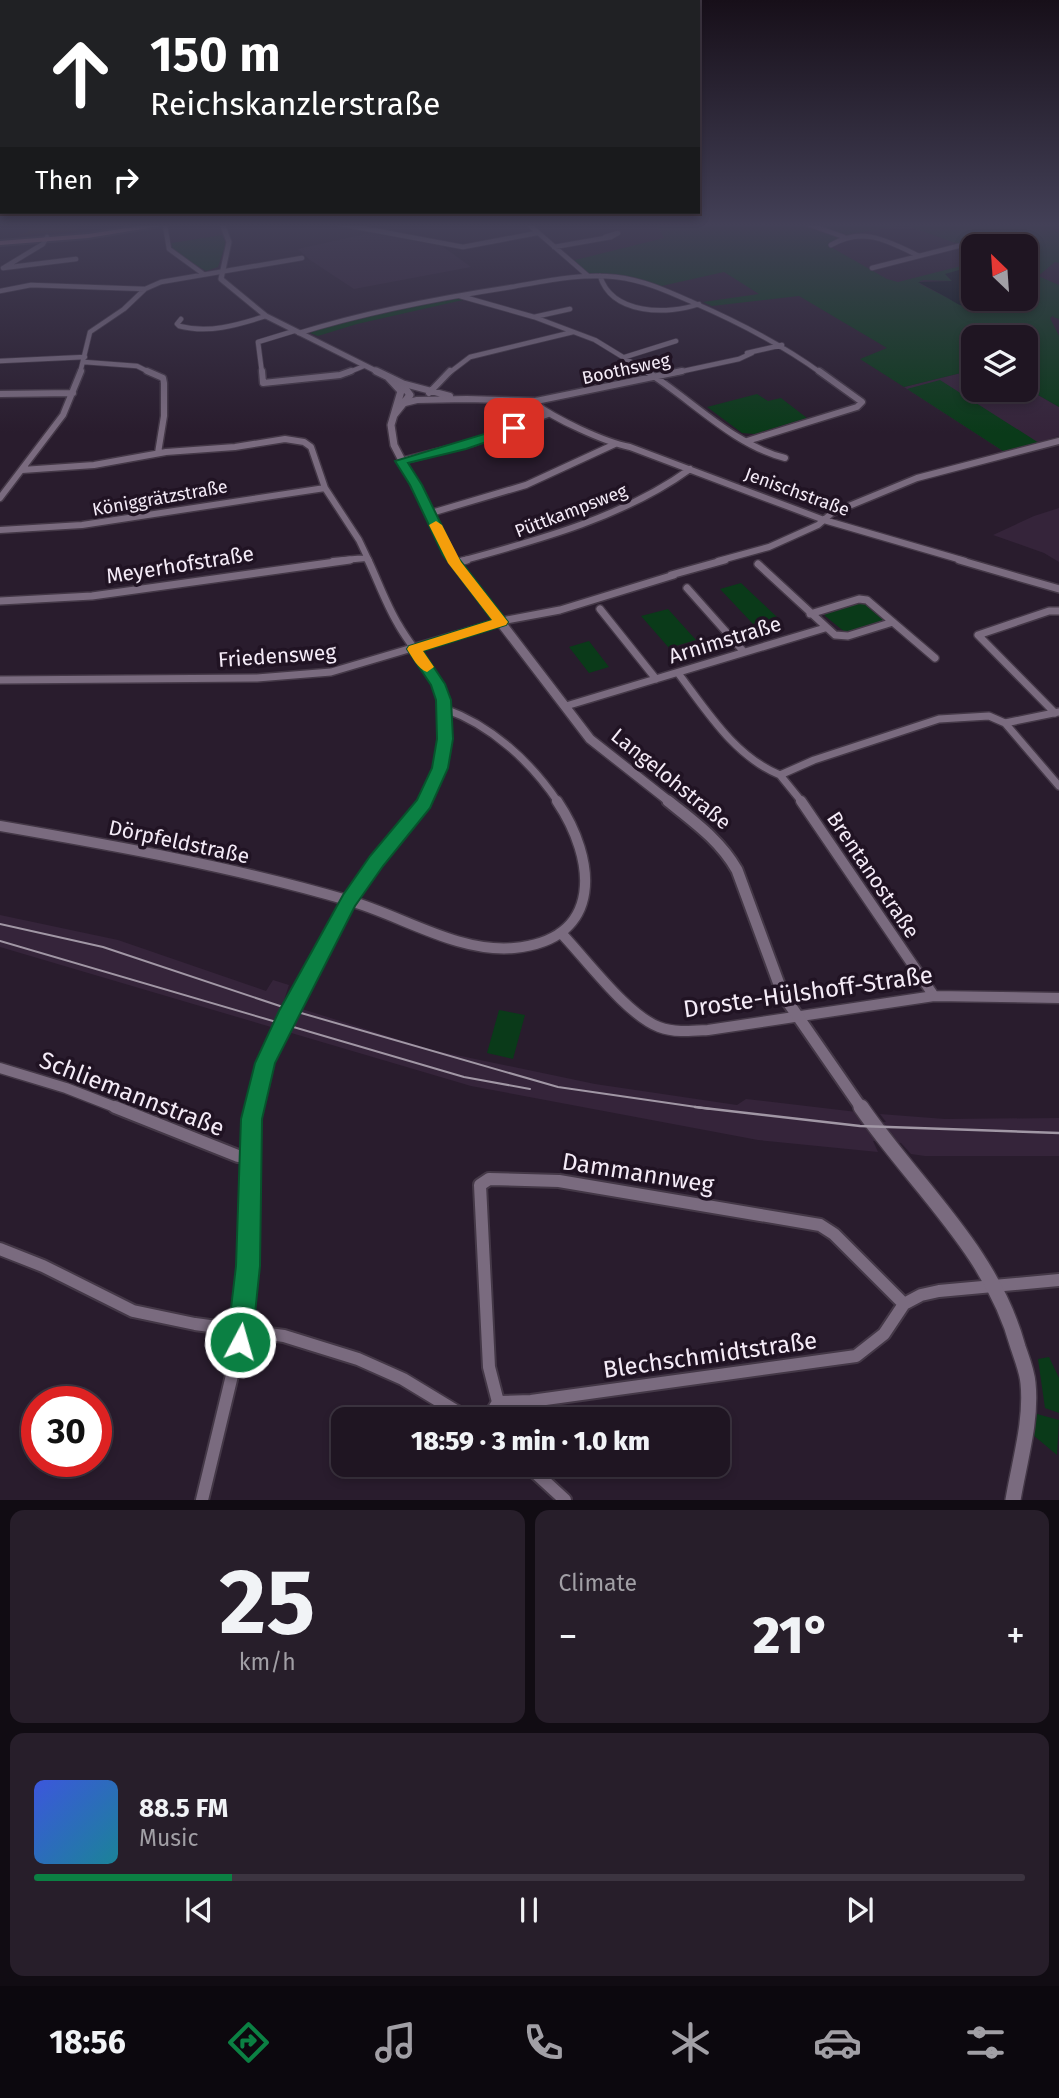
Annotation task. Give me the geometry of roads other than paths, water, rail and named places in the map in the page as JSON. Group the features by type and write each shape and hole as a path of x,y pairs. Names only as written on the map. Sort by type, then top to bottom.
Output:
{"street":[{"path":"0,498 57,425 73,393 90,332 124,309 141,293"},
{"path":"238,293 267,316 388,377 405,394"},
{"path":"364,366 340,375 263,383 258,342 367,313 479,293"},
{"path":"611,293 650,311 662,312 699,304"},
{"path":"671,293 746,324 782,345 859,399 862,404 747,441"},
{"path":"460,296 534,317 595,340 656,377 769,456 785,458"},
{"path":"534,317 570,309"},
{"path":"181,319 177,324 179,326 205,330 267,316"},
{"path":"429,393 457,364 470,357 573,331"},
{"path":"625,357 677,341"},
{"name":"Boothsweg","path":"535,402 739,359 782,345"},
{"path":"0,361 84,359 131,365 161,376 166,384 162,444 158,453"},
{"path":"0,394 73,393"},
{"name":"Jenischstraße","path":"405,394 429,393"},
{"name":"Jenischstraße","path":"405,394 429,393 467,399"},
{"name":"Jenischstraße","path":"405,394 421,400 535,402 548,414 615,444 630,447 824,520 1059,589"},
{"name":"Langelohstraße","path":"405,394 390,425 391,434 401,461 455,563 598,747 685,813 727,852 737,870 779,987 892,1150 946,1212 993,1284 1010,1317 1028,1382 1028,1405 1013,1500"},
{"path":"401,461 472,443 548,414"},
{"path":"22,470 106,464 158,453 299,440 311,447 325,488 355,534 384,598 438,684 445,709 445,739 440,768 430,793 349,901 270,1050 252,1115 248,1266 241,1328 202,1500"},
{"name":"Friedensweg","path":"0,680 277,677 346,669 501,622 548,610 560,610 769,547 811,530 832,513 930,474 1059,442"},
{"path":"162,444 176,451"},
{"path":"430,513 513,492 566,470 615,444"},
{"name":"Püttkampsweg","path":"455,563 512,548 569,528 657,493 690,470"},
{"name":"Königgrätzstraße","path":"0,530 84,525 251,496 325,488"},
{"name":"Meyerhofstraße","path":"0,601 96,596 258,570 366,558"},
{"path":"758,564 825,628"},
{"path":"687,589 744,652"},
{"name":"Arnimstraße","path":"810,614 863,599 870,602 935,658"},
{"path":"600,609 656,679"},
{"path":"1057,713 983,643 978,635 1049,611 1059,611"},
{"name":"Arnimstraße","path":"566,706 825,628 835,635 848,636 893,622"},
{"path":"678,673 751,761 768,772 780,775 804,763 939,719 989,716 1005,723 1059,786"},
{"path":"445,709 464,715 517,756 551,793 576,832 584,857 584,899 576,918 561,933"},
{"path":"1005,723 1057,713"},
{"name":"Brentanostraße","path":"780,775 813,816 934,996"},
{"name":"Dörpfeldstraße","path":"0,826 128,847 349,901 486,947 515,948 561,933"},
{"name":"Droste-Hülshoff-Straße","path":"561,933 632,1012 652,1026 679,1032 934,996 1059,998"},
{"name":"Schliemannstraße","path":"0,1068 66,1088 237,1156 249,1156"},
{"name":"Dammannweg","path":"498,1402 489,1367 480,1185 489,1180 559,1181 820,1225 834,1234 904,1304"},
{"path":"0,1249 43,1266 133,1311 195,1324 241,1328 284,1336 358,1359 403,1379 449,1407"},
{"path":"904,1304 921,1295 939,1291 1059,1280"},
{"name":"Blechschmidtstraße","path":"498,1402 531,1401 856,1356 880,1340 893,1325 904,1304"},
{"path":"495,1407 498,1402"},
{"path":"540,1477 565,1500"}],"tram line":[{"path":"0,924 103,947 301,1013 558,1087 701,1108"},
{"path":"0,941 464,1077 530,1089"},
{"path":"695,1107 701,1108"},
{"path":"701,1108 860,1126 1059,1133"},
{"path":"701,1108 710,1109"}]}
